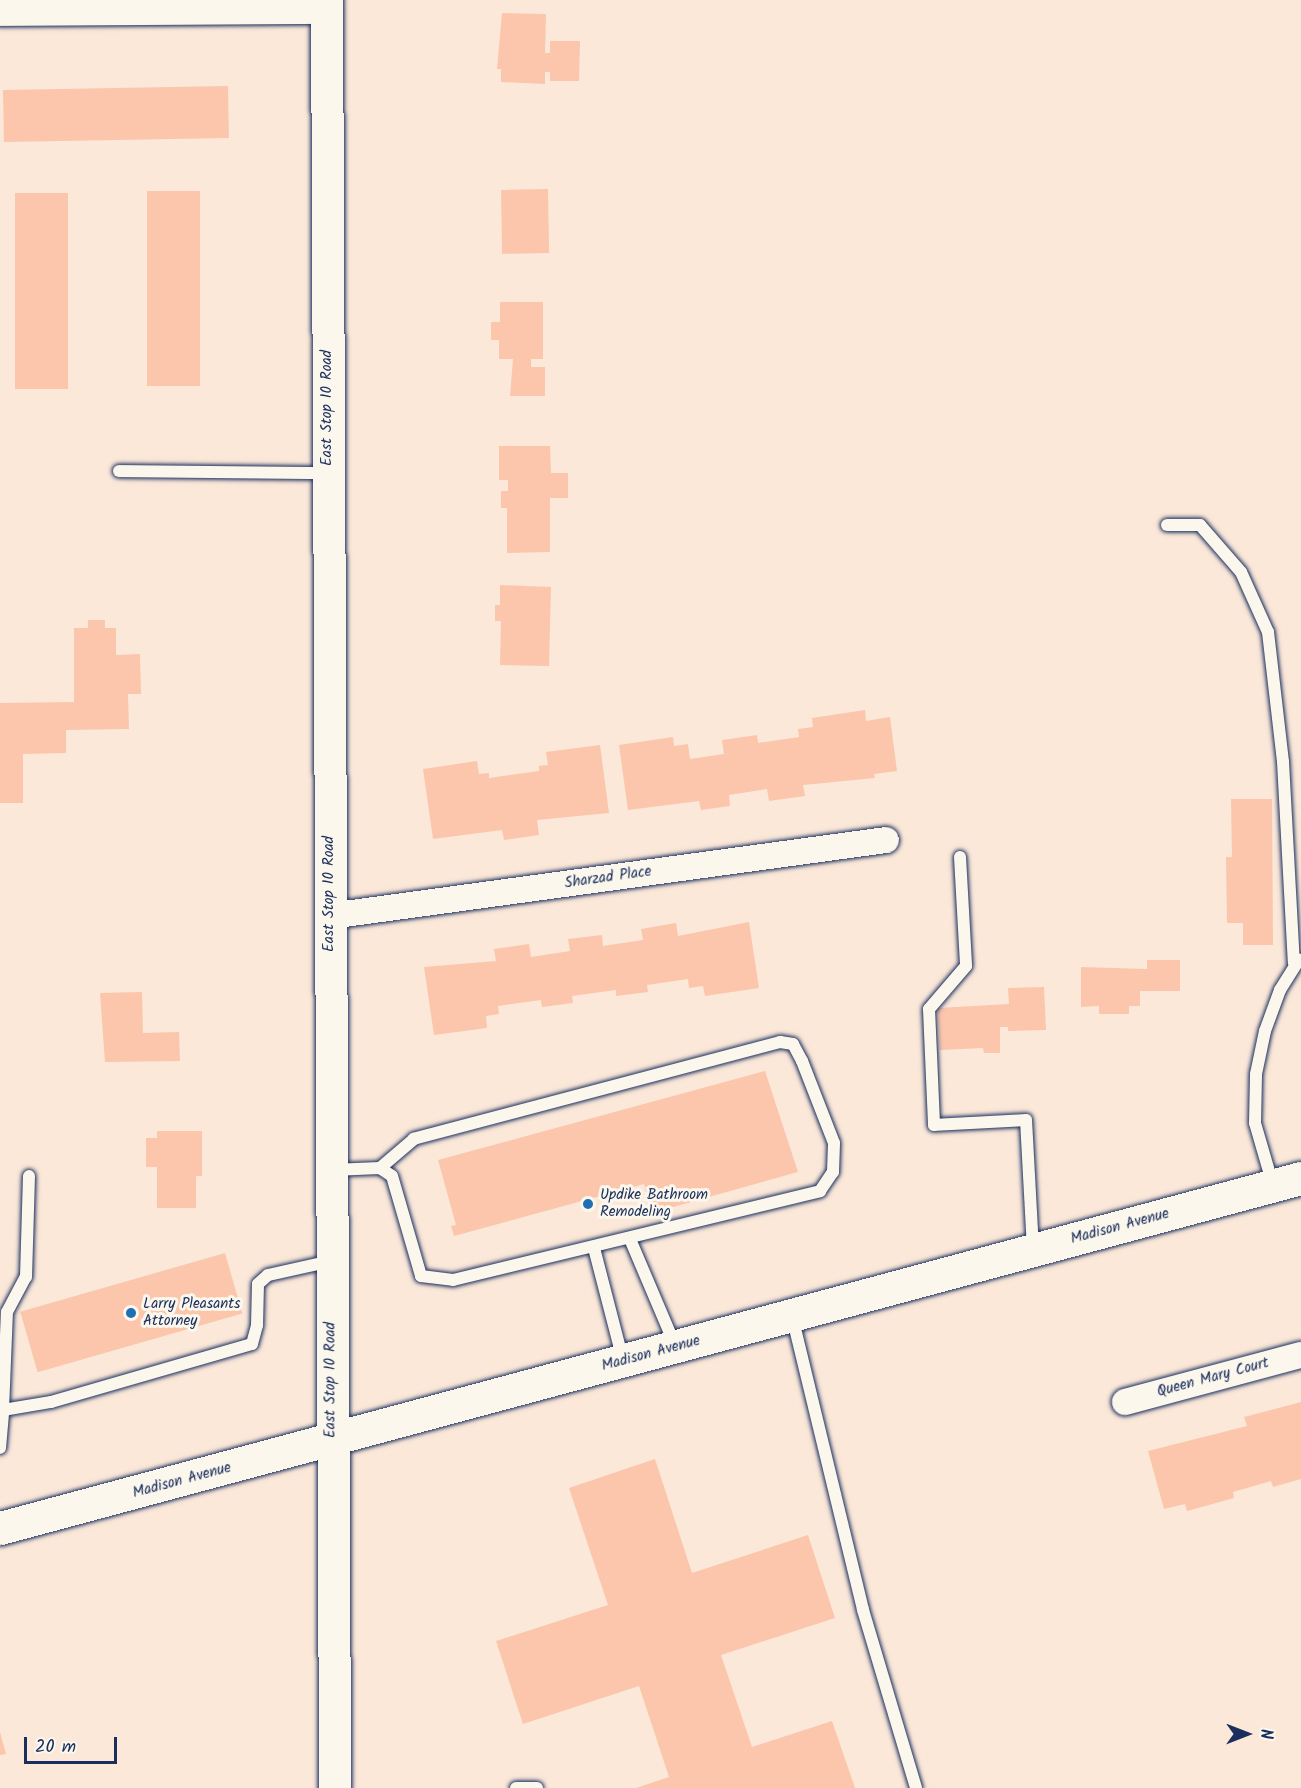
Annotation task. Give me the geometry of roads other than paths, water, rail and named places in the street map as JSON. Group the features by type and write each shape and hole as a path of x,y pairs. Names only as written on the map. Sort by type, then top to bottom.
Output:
{"main road":[{"name":"Madison Avenue","path":"0,1528 332,1442 1287,1182"}],"street":[{"path":"0,13 327,6"},
{"name":"East Stop 10 Road","path":"327,6 330,1170 335,1788"},
{"name":"Sharzad Place","path":"330,916 886,840"},
{"name":"Queen Mary Court","path":"1125,1402 1301,1355"}],"lane":[{"path":"119,471 328,473"},
{"path":"1167,525 1200,525 1241,572 1268,632 1284,773 1297,960 1265,1031 1253,1101 1287,1182"},
{"path":"960,857 966,966 929,1009 934,1125 1026,1120 1033,1251"},
{"path":"330,1170 380,1168 393,1176 421,1276 453,1280 662,1232 820,1191 833,1172 834,1143 802,1061 793,1044 780,1042 414,1139 380,1168"},
{"path":"0,1448 7,1312 26,1277 29,1176"},
{"path":"630,1239 675,1347"},
{"path":"594,1248 624,1361"},
{"path":"3,1410 51,1402 252,1344 257,1325 258,1284 267,1275 331,1261"},
{"path":"792,1316 863,1610 916,1788"},
{"path":"516,1788 537,1788"}],"place":[{"name":"Updike Bathroom Remodeling","path":"588,1204"},
{"name":"Larry Pleasants Attorney","path":"131,1313"}]}
